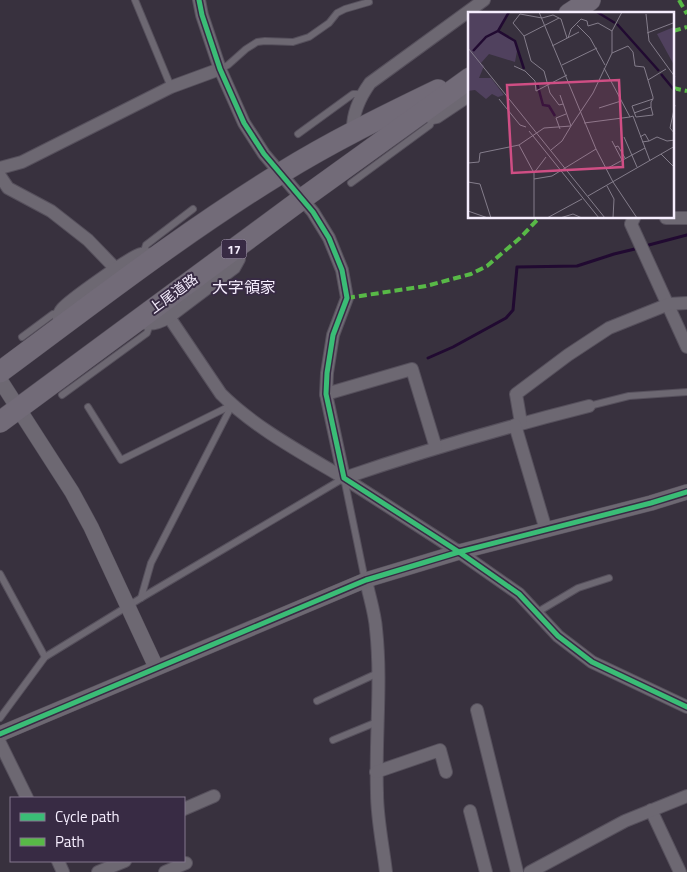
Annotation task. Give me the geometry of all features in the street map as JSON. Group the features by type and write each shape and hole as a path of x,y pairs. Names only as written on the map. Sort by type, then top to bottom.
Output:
{"highway":[{"path":"573,12 590,0"},
{"name":"上尾道路","path":"0,372 60,320 150,256 280,173 353,132 468,78"},
{"name":"上尾道路","path":"0,422 144,322 238,246 302,199 429,115 468,79"}],"street":[{"path":"199,0 220,69 244,123 264,154 313,212 329,238 342,270 347,298 333,335 326,394 344,478"},
{"path":"353,132 354,120 362,94 370,83 484,0"},
{"path":"0,168 22,162 171,87 220,69"},
{"path":"429,115 443,115 468,96"},
{"path":"0,176 8,188 51,212 88,240 116,269"},
{"path":"674,218 687,218"},
{"path":"634,219 631,224 687,347"},
{"path":"144,322 160,322 234,268 239,259 238,246"},
{"path":"60,320 62,309 133,256 150,256"},
{"path":"546,530 518,424 516,394 568,355 609,328 669,304 687,304"},
{"path":"169,316 221,394 232,405 279,439 344,478 459,552 519,594 558,636 592,662 687,707"},
{"path":"326,394 412,369 436,448"},
{"path":"0,380 72,492 156,667"},
{"path":"344,478 398,459 518,424 589,406"},
{"path":"0,734 366,580 459,552 687,492"},
{"path":"366,580 376,627 378,673 376,772 386,872"},
{"path":"477,710 517,872"},
{"path":"0,743 27,797"},
{"path":"376,772 440,750 446,772"},
{"path":"185,809 214,796"},
{"path":"530,872 625,821 687,796"},
{"path":"651,810 680,872"},
{"path":"470,811 486,872"},
{"path":"98,872 123,862"},
{"path":"165,872 186,864"}],"lane":[{"path":"135,0 171,87"},
{"path":"220,69 257,42 265,40 289,43 301,40 309,37 329,23 337,14 345,9 369,2"},
{"path":"298,134 353,94 362,94"},
{"path":"351,183 430,125 429,115"},
{"path":"150,256 146,245 193,210"},
{"path":"22,337 54,314 60,320"},
{"path":"62,394 147,332 144,322"},
{"path":"589,406 629,396 687,392"},
{"path":"88,407 121,460 232,405"},
{"path":"141,598 151,563 232,405"},
{"path":"0,718 45,657 344,478 366,580"},
{"path":"0,574 45,657"},
{"path":"536,613 578,588 609,578"},
{"path":"317,701 378,673"},
{"path":"333,740 377,722"}],"waterway":[{"path":"645,246 687,235"},
{"path":"428,358 453,347 506,318 513,310 517,267 577,266 639,248"}],"marked path":[{"path":"679,0 687,14"},
{"path":"674,31 687,27"},
{"path":"674,88 687,91"},
{"path":"347,298 426,286 471,274 487,266 520,238 538,219"}],"cycle path":[{"path":"199,0 220,69 244,123 264,154 313,212 329,238 342,270 347,298 333,335 326,394 344,478 459,552 519,594 558,636 592,662 687,707"},
{"path":"0,734 366,580 459,552 687,492"}],"district":[{"name":"大字領家","path":"244,287"}]}
